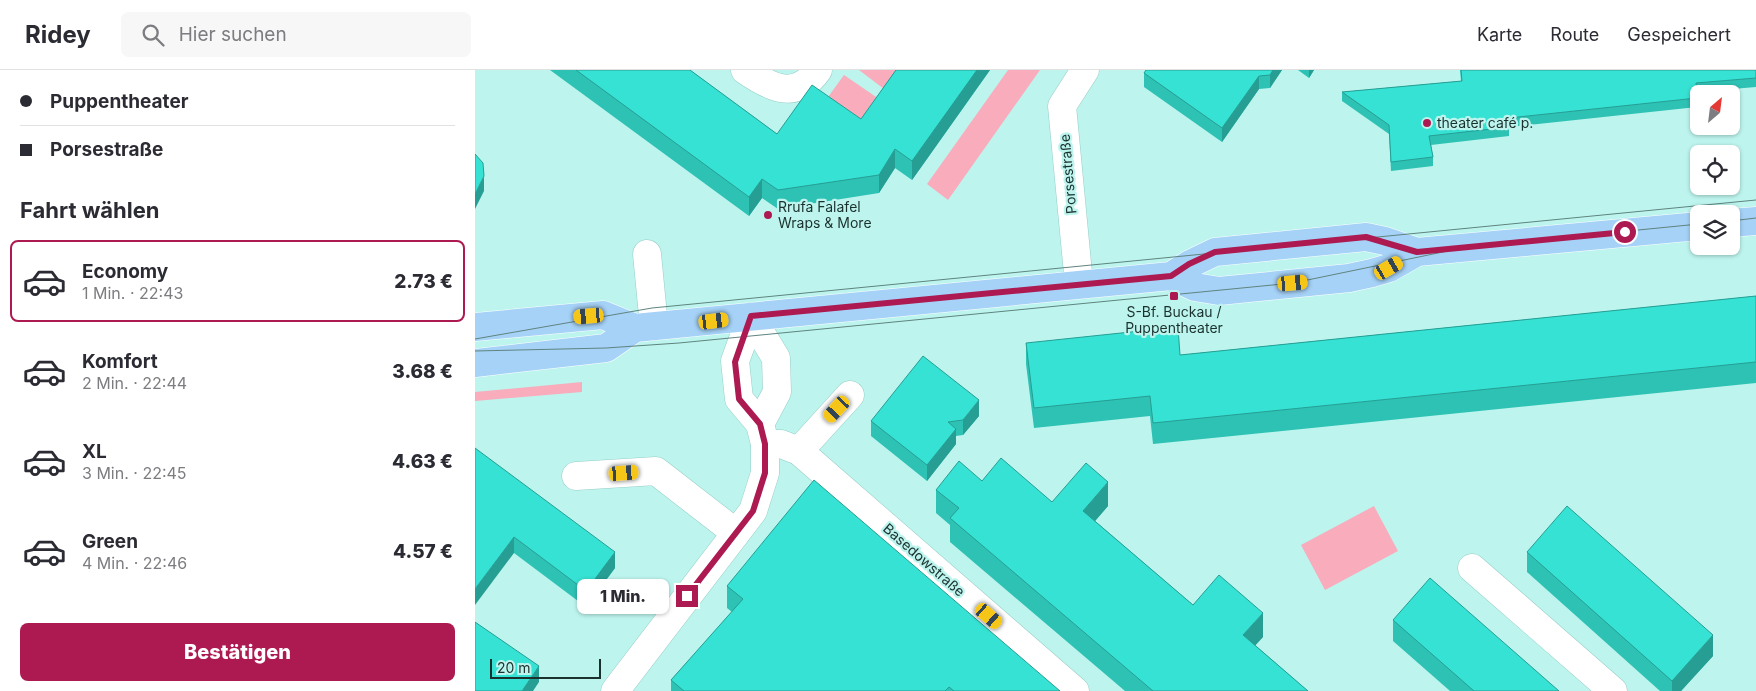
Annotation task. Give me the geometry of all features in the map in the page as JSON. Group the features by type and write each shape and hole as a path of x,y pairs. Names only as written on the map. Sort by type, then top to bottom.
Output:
{"main road":[{"path":"1740,222 1756,221"},
{"path":"475,327 603,315 645,327 1171,276 1189,264 1215,252 1366,237 1417,252 1690,227"},
{"path":"1171,276 1195,287 1219,291 1372,274 1389,268 1417,252"},
{"path":"475,363 606,348 645,327"}],"street":[{"path":"745,70 767,85 788,89 802,86 818,70"},
{"name":"Porsestraße","path":"1079,284 1062,106 1085,70"},
{"path":"645,327 647,254"},
{"path":"751,316 735,362 739,399 763,434"},
{"path":"615,691 753,511 765,473 763,434 777,392 776,358 751,316"},
{"path":"799,451 850,395"},
{"name":"Basedowstraße","path":"763,434 799,451 1075,691"},
{"path":"576,476 656,471 736,533"},
{"path":"1472,568 1613,691"}],"shaded area":[{"path":"859,70 904,70 888,92"},
{"path":"1008,70 1040,70 948,200 927,184"},
{"path":"844,75 882,101 860,131 823,104"},
{"path":"582,382 582,392 475,401 475,392"},
{"path":"1374,506 1398,551 1325,590 1301,545"}],"building":[{"path":"576,70 690,70 777,134 812,85 861,119 896,70 977,70 912,161 895,149 879,175 778,190 762,179 749,197"},
{"path":"1146,70 1273,70 1270,75 1259,76 1222,128 1144,73"},
{"path":"1461,70 1756,70 1756,78 1690,85 1690,99 1509,118 1509,127 1429,136 1433,157 1391,162 1389,125 1342,92 1462,81"},
{"path":"475,154 483,163 484,176 475,194"},
{"path":"1756,296 1756,362 1153,423 1150,396 1034,408 1026,343 1178,327 1180,355"},
{"path":"923,356 979,400 963,420 948,422 956,429 927,465 871,421"},
{"path":"475,448 615,552 586,591 514,537 475,589"},
{"path":"1001,458 1052,502 1086,463 1108,482 1083,511 1193,605 1219,575 1263,613 1243,635 1308,691 1153,691 950,518 959,508 936,490 959,461 982,481"},
{"path":"814,480 1060,691 954,691 949,687 945,691 684,691 671,680 743,599 727,586"},
{"path":"1567,506 1713,635 1672,681 1527,552"},
{"path":"1430,578 1559,691 1474,691 1393,620"},
{"path":"475,622 539,666 522,691 475,691"}],"tram line":[{"path":"475,339 652,308 1756,200"},
{"path":"1740,220 1756,218"},
{"path":"475,351 606,348 679,343 1293,283 1467,247 1690,225"}],"place":[{"name":"theater café p.","path":"1427,123"},
{"name":"Rrufa Falafel Wraps & More","path":"768,215"},
{"name":"S-Bf. Buckau / Puppentheater","path":"1174,296"}],"route":[{"path":"687,596 753,511 765,473 765,444 760,424 739,399 735,362 742,337 751,316 1171,276 1189,264 1215,252 1366,237 1385,241 1417,252 1625,232"}]}
